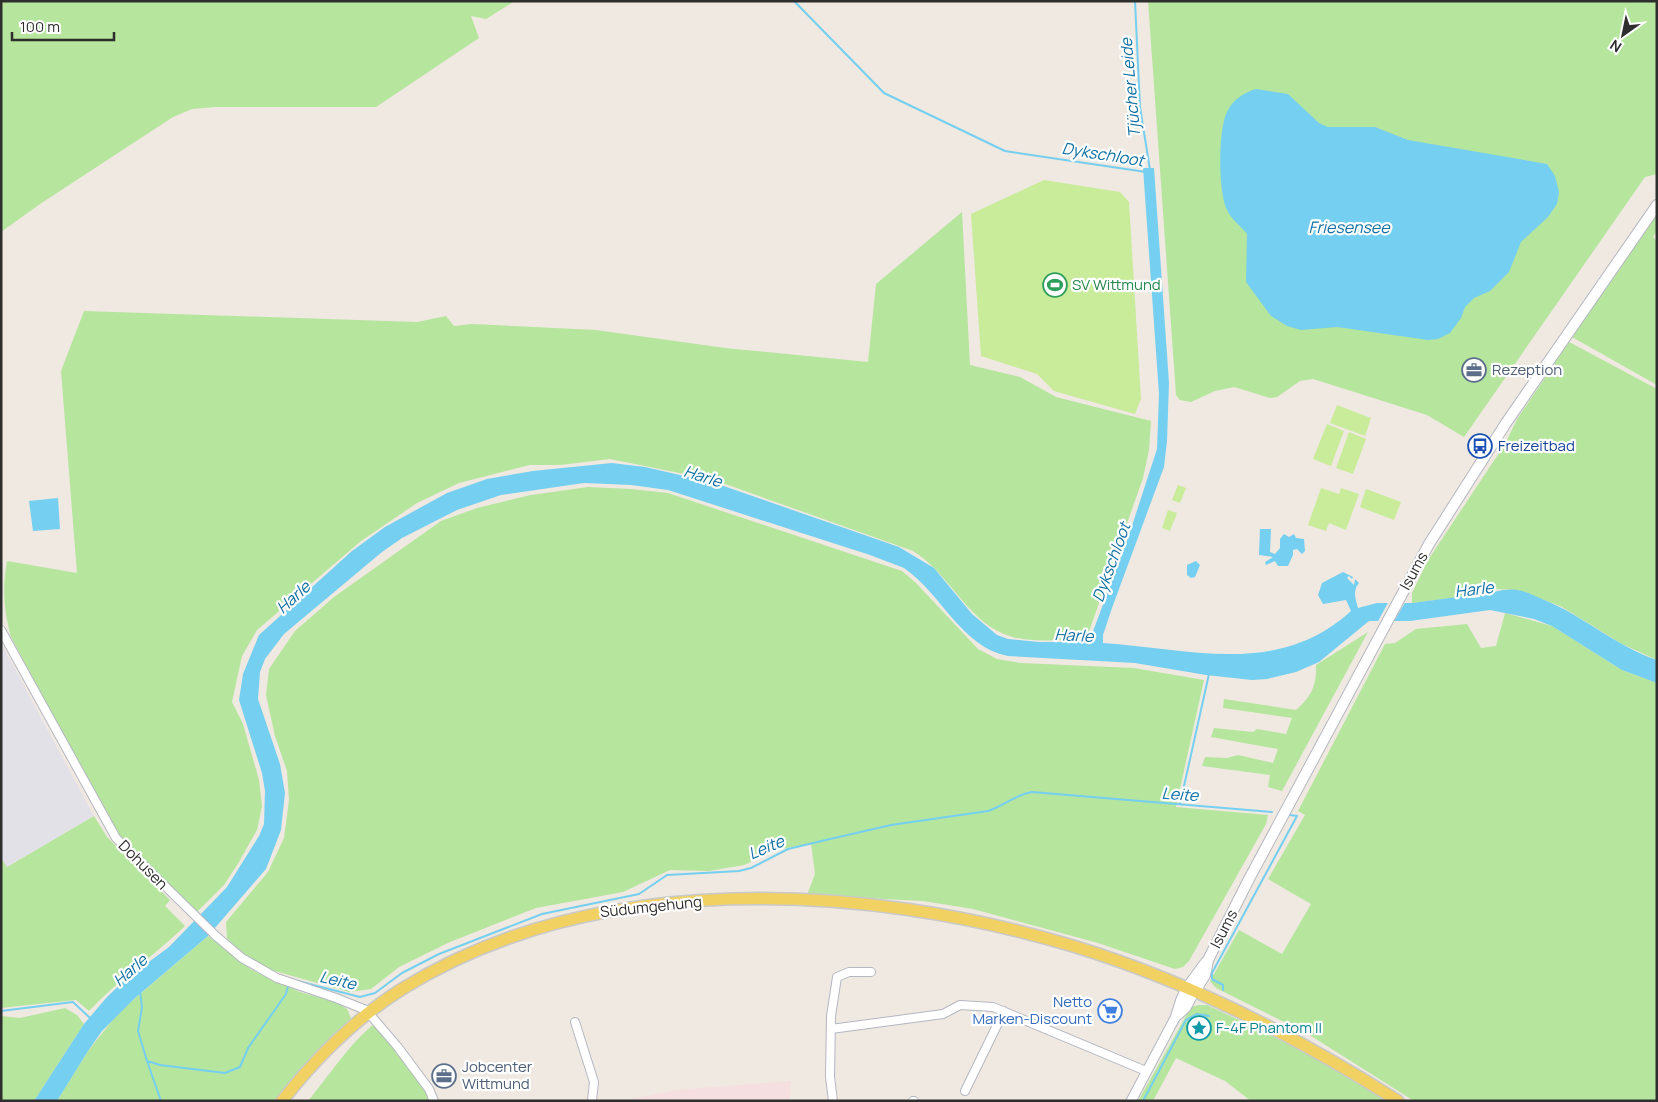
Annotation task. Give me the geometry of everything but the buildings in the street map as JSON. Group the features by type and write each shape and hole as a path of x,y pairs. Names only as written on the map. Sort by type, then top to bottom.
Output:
{"main road":[{"name":"Isums","path":"1191,990 1205,975 1208,960 1383,629 1447,515 1506,423 1657,205"},
{"name":"Südumgehung","path":"282,1101 328,1049 403,989 449,963 509,937 598,912 673,903 798,900 893,908 978,922 1075,947 1191,990"},
{"path":"1191,990 1306,1045 1398,1101"}],"street":[{"name":"Dohusen","path":"1,630 116,838 216,936 242,958 265,972 299,987 336,998 370,1014"},
{"path":"832,1101 830,1077 831,1029 837,977 849,972 871,972"},
{"path":"1131,1101 1175,1018 1186,1008 1191,990"},
{"path":"831,1029 943,1014 960,1005 994,1007 1146,1071"},
{"path":"965,1091 1004,1011"},
{"path":"370,1014 414,1070 434,1101"},
{"path":"575,1022 594,1082 592,1101"}],"shaded area":[{"path":"1,643 94,816 6,867 1,858"},
{"path":"791,1081 790,1101 621,1101 676,1090"}],"green space":[{"path":"1,1 515,1 486,19 471,16 479,38 376,107 216,107 192,109 173,117 40,204 1,232"},
{"path":"1148,1 1657,1 1657,174 1645,177 1464,437 1427,415 1313,379 1300,381 1277,397 1270,398 1234,387 1215,391 1191,402 1180,400 1176,395"},
{"name":"SV Wittmund","path":"1044,180 1120,192 1129,202 1141,399 1135,414 1054,391 1037,374 981,356 971,214"},
{"path":"962,212 970,365 1020,377 1056,397 1151,421 1149,450 1143,478 1086,640 1030,640 1013,637 998,631 972,611 938,573 913,551 714,480 610,459 560,465 530,465 459,483 417,503 361,541 257,630 242,656 232,702 243,724 259,780 262,806 257,830 224,885 197,912 122,839 107,816 11,637 5,600 7,561 77,573 61,371 84,311 417,322 446,316 454,326 472,324 596,330 725,348 868,362 876,284"},
{"path":"1657,214 1657,231 1653,237 1657,241 1657,385 1572,337"},
{"path":"1569,342 1657,389 1657,660 1622,644 1562,607 1517,590 1473,588 1467,596 1412,603 1412,593 1428,560 1505,444 1517,419"},
{"path":"1337,405 1371,418 1365,436 1330,423"},
{"path":"1327,424 1344,431 1331,466 1313,459"},
{"path":"1349,432 1366,439 1353,474 1336,468"},
{"path":"1178,485 1186,488 1180,503 1172,500"},
{"path":"588,487 668,493 902,571 915,582 978,649 997,659 1021,663 1134,668 1204,680 1176,807 1268,815 1266,824 1189,961 1183,967 1175,969 1098,943 973,909 923,901 807,895 815,874 811,843 777,850 744,865 709,871 670,870 623,892 536,908 450,942 399,967 371,989 349,992 264,968 241,953 227,938 226,922 268,872 284,838 289,800 287,771 275,736 266,695 269,669 295,631 334,597 441,521 477,508 531,495"},
{"path":"1321,488 1339,494 1341,488 1359,494 1346,530 1329,523 1326,531 1308,525"},
{"path":"1366,489 1401,502 1394,520 1360,507"},
{"path":"1168,510 1177,513 1170,531 1162,528"},
{"path":"1505,613 1552,626 1622,670 1657,683 1657,1101 1414,1101 1308,1034 1216,988 1210,981 1239,930 1282,954 1311,904 1268,879 1305,815 1298,811 1385,644 1395,643 1416,629 1467,624 1481,648 1496,646"},
{"path":"1368,632 1282,791 1268,787 1270,775 1202,766 1205,757 1227,758 1238,755 1273,763 1278,749 1211,737 1214,728 1253,732 1257,729 1286,734 1292,718 1223,708 1224,699 1296,710 1306,700 1312,690 1316,665"},
{"path":"94,816 107,837 170,900 165,906 185,926 89,1011 76,1000 1,1008 1,858 7,867"},
{"path":"208,936 252,970 300,992 338,1003 347,1009 351,1018 275,1101 57,1101 88,1051 119,1012"},
{"path":"1207,1005 1298,1049 1386,1101 1251,1101 1225,1081 1176,1058 1153,1101 1138,1101 1191,1007"},
{"path":"65,1008 77,1015 84,1024 34,1101 1,1101 1,1016 20,1018"},
{"path":"373,1025 378,1027 426,1090 430,1101 308,1101 364,1032"}],"water":[{"name":"Friesensee","path":"1256,89 1288,94 1319,123 1328,127 1375,127 1408,140 1547,164 1555,176 1559,192 1557,204 1548,217 1521,242 1509,272 1490,291 1474,298 1465,307 1461,318 1450,333 1438,339 1428,340 1337,327 1301,330 1287,326 1271,316 1246,282 1247,234 1227,210 1222,190 1220,161 1224,120 1229,107 1236,100"},
{"path":"1143,168 1154,168 1169,383 1167,441 1164,467 1112,608 1103,635 1103,643 1201,653 1233,654 1264,652 1294,645 1323,632 1351,611 1346,600 1323,604 1318,595 1322,583 1343,572 1353,577 1352,579 1349,576 1347,578 1354,585 1355,579 1359,583 1355,592 1358,608 1377,603 1412,603 1472,595 1473,598 1480,597 1480,594 1508,590 1527,592 1571,613 1627,647 1657,660 1657,683 1622,670 1552,626 1534,619 1490,610 1410,621 1369,621 1319,662 1296,672 1267,679 1252,680 1206,675 1135,663 1008,656 992,651 964,631 930,591 904,568 870,555 668,490 631,485 584,483 501,495 457,510 402,538 382,552 284,634 265,659 260,672 258,699 280,764 285,793 281,830 266,869 208,936 135,998 102,1031 57,1101 34,1101 84,1024 107,997 127,978 169,947 227,887 259,836 264,824 265,791 262,773 239,700 243,674 259,635 352,551 385,527 447,493 487,479 533,471 612,463 645,467 715,483 899,547 934,568 972,614 997,635 1008,639 1039,642 1089,642 1128,538 1157,449 1159,394"},
{"path":"58,498 60,529 33,531 29,501"},
{"path":"1260,529 1271,529 1270,552 1275,554 1280,548 1280,539 1284,534 1289,537 1294,534 1296,538 1304,539 1305,551 1302,554 1297,549 1293,550 1288,566 1278,566 1275,561 1266,565 1265,562 1273,557 1259,555"},
{"path":"1196,561 1200,565 1195,577 1191,578 1187,575 1187,565"}],"pier":[{"path":"1389,601 1406,601 1393,623 1377,623"}],"waterway":[{"name":"Dykschloot","path":"794,1 884,93 1005,151 1146,172"},
{"name":"Tjücher Leide","path":"1135,1 1140,107 1150,170"},
{"path":"1180,804 1209,674"},
{"name":"Leite","path":"290,979 360,997 375,993 402,973 439,954 542,914 639,894 667,875 739,871 751,868 788,849 891,825 988,811 1021,795 1032,792 1272,812"},
{"path":"1223,990 1223,985 1212,979 1212,973 1297,816 1290,815"},
{"name":"Leite","path":"140,991 142,1007 138,1031 147,1061 160,1065 225,1073 240,1067 248,1048 286,994 288,986"},
{"path":"1,1011 73,1002 90,1018"},
{"path":"1143,1101 1186,1020 1197,1014 1209,1016"},
{"path":"147,1061 161,1101"}],"place":[{"name":"SV Wittmund","path":"1055,285"},
{"name":"Rezeption","path":"1474,370"},
{"name":"Freizeitbad","path":"1480,446"},
{"name":"Netto Marken-Discount","path":"1110,1011"},
{"name":"F-4F Phantom II","path":"1199,1028"},
{"name":"Jobcenter Wittmund","path":"444,1076"}],"water label":[{"name":"Harle","path":"703,476"},
{"name":"Harle","path":"1474,589"},
{"name":"Harle","path":"293,597"},
{"name":"Harle","path":"1074,635"},
{"name":"Harle","path":"130,970"}]}
